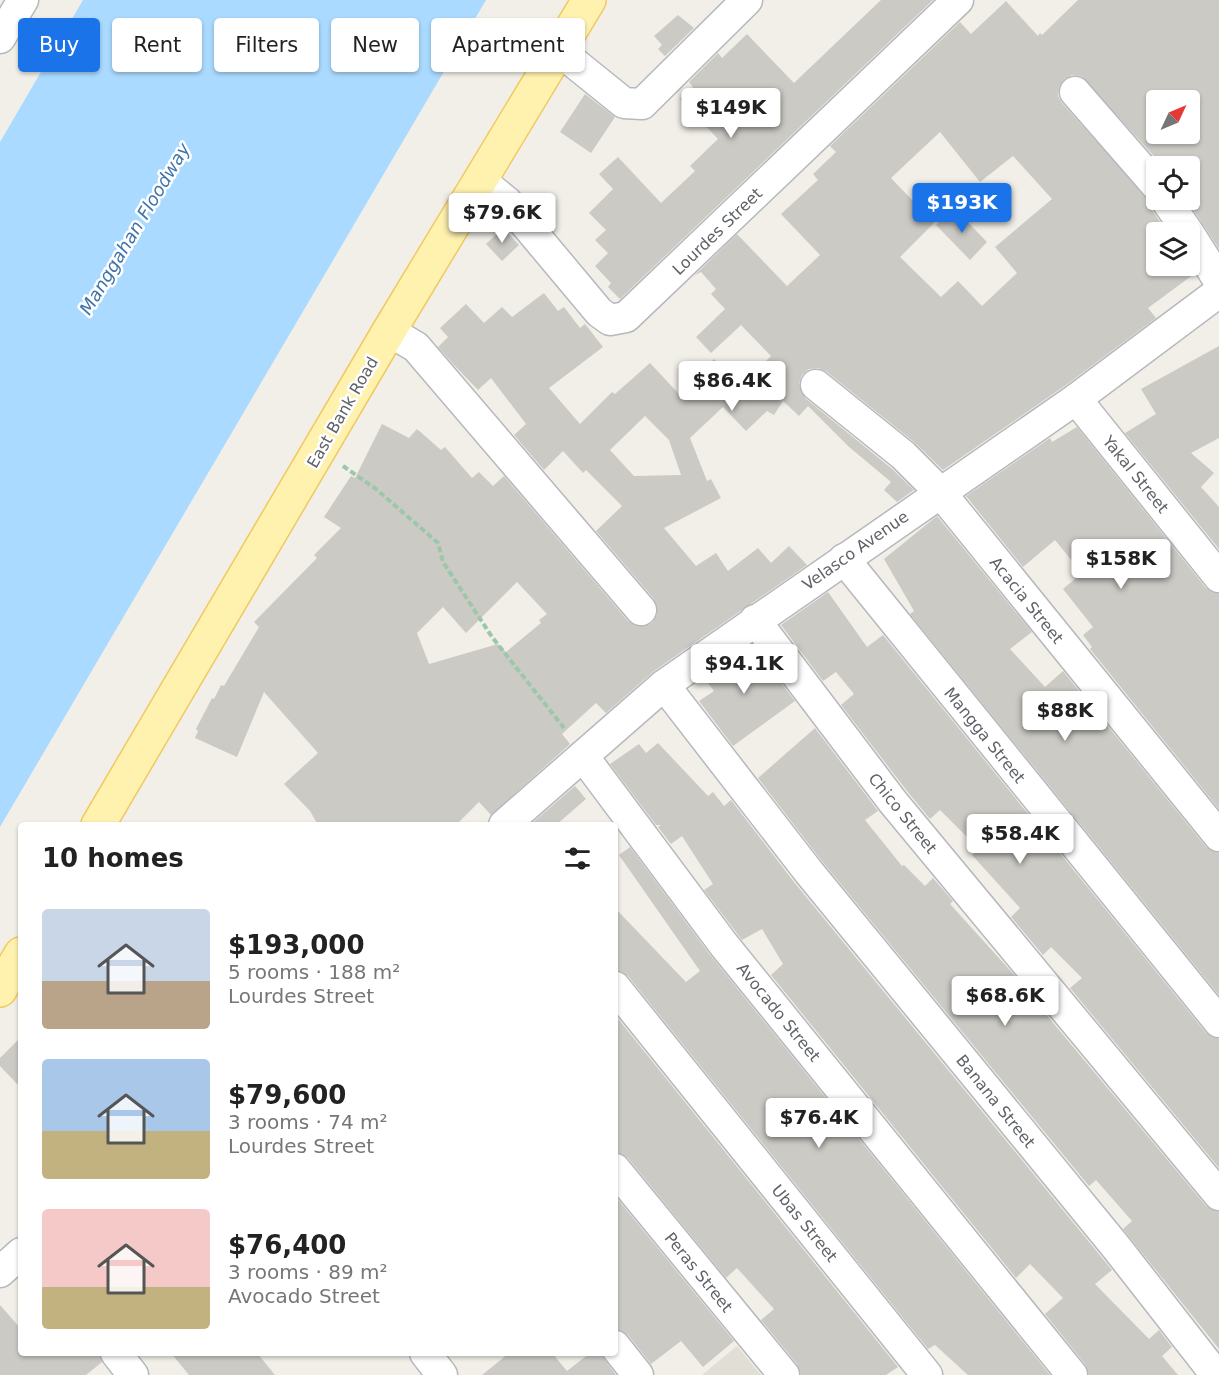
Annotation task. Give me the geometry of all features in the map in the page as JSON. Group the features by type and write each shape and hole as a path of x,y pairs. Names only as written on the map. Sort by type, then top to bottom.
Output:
{"main road":[{"name":"East Bank Road","path":"577,18 589,0"},
{"name":"East Bank Road","path":"100,822 544,72"},
{"path":"0,990 18,959"}],"street":[{"path":"0,38 23,0"},
{"path":"585,72 624,103 642,104 747,0"},
{"name":"Lourdes Street","path":"480,180 507,202 599,312 610,320 626,317 958,0"},
{"path":"1075,92 1146,174"},
{"path":"1200,251 1219,281"},
{"name":"Velasco Avenue","path":"507,822 664,685 1076,399 1219,292"},
{"path":"390,331 416,347 641,610"},
{"name":"Acacia Street","path":"816,385 903,455 939,492 1219,836"},
{"name":"Yakal Street","path":"1076,399 1219,577"},
{"name":"Mangga Street","path":"844,559 1219,1022"},
{"name":"Chico Street","path":"755,620 893,802 1219,1195"},
{"name":"Banana Street","path":"664,685 808,871 1116,1246 1216,1375"},
{"name":"Avocado Street","path":"583,756 724,945 1072,1375"},
{"name":"Ubas Street","path":"618,991 927,1375"},
{"name":"Peras Street","path":"618,1172 784,1375"},
{"path":"0,1272 18,1256"},
{"path":"618,1350 638,1375"},
{"path":"118,1356 133,1375"},
{"path":"427,1356 442,1375"}],"path":[{"path":"319,451 376,489 438,543 443,562 492,637 564,728"}],"shaded area":[{"path":"737,1346 761,1375 702,1375"}],"water":[{"name":"Manggahan Floodway","path":"83,0 486,0 475,18 431,18 431,72 444,72 0,827 0,142 41,72 100,72 100,18 72,18"}],"building":[{"path":"881,0 933,0 620,299 608,287 611,283 595,266 608,253 595,240 606,230 589,213 613,189 599,174 618,157 661,203 695,171 690,166 718,139 680,99 693,87 689,82 718,53 722,58 747,34 794,83"},
{"path":"1078,0 1219,0 1219,249 1194,210 1200,210 1200,156 1154,156 1081,76 1072,75 1064,79 1059,87 1058,96 1062,103 1146,197 1146,210 1152,210 1160,222 1146,222 1146,276 1191,276 1148,308 1156,318 1066,385 943,470 914,442 827,372 818,368 809,369 802,375 799,383 805,398 891,468 914,490 897,502 884,490 891,482 848,446 808,406 799,416 783,401 774,415 767,411 746,431 723,407 690,438 707,481 711,479 721,498 664,528 696,566 716,553 728,571 758,548 771,563 789,546 807,565 654,671 606,713 596,703 562,734 570,744 491,815 479,802 459,822 316,822 310,811 284,784 318,753 264,692 237,757 195,738 198,731 196,729 212,698 214,699 221,685 224,686 259,627 254,622 317,558 314,555 341,528 324,517 351,476 355,478 382,424 409,438 417,429 441,450 445,447 472,478 479,472 493,486 504,476 628,621 636,626 652,623 657,615 654,599 596,531 622,506 586,470 583,473 563,451 544,470 514,435 526,424 491,378 478,390 438,347 448,337 440,328 466,304 484,323 502,307 512,317 544,293 558,311 564,307 580,328 585,324 603,347 549,388 580,424 612,392 615,394 650,363 679,394 714,359 740,386 771,356 741,325 711,353 696,337 725,309 711,294 716,289 701,272 694,276 737,234 787,286 820,255 781,214 818,180 813,174 836,152 830,146 960,22 971,34 1006,1 1038,36 1040,33 1042,35","holes":["940,132 980,182 1013,156 1052,199 995,247 1017,273 982,306 958,281 941,297 900,257 934,223 891,178","645,416 669,440 681,475 634,476 610,450","517,582 547,614 539,620 541,623 506,652 498,644 429,664 417,633 443,607 466,633"]},
{"path":"678,15 694,28 665,56 658,49 662,45 654,36"},
{"path":"585,94 615,117 591,153 560,132"},
{"path":"954,208 987,242 970,260 936,225"},
{"path":"503,228 519,245 502,261 486,244"},
{"path":"1219,346 1219,438 1191,453 1214,473 1201,487 1219,507 1219,549 1125,433 1156,414 1141,389"},
{"path":"1077,427 1206,588 1219,594 1219,809 1090,649 1092,647 1083,635 1093,627 1063,589 1082,573 1055,540 1023,567 966,496 1050,438 1052,442"},
{"path":"937,516 1032,632 1010,649 1045,687 1063,671 1206,847 1219,853 1219,995 910,614 914,611 884,559"},
{"path":"828,592 867,647 883,635 1206,1033 1219,1039 1219,1168 1070,988 1082,978 1051,947 1043,955 1011,917 1020,908 972,855 979,849 940,810 930,819 907,791 841,705 854,694 836,672 823,681 781,625"},
{"path":"752,645 795,701 733,746 699,701 714,691 704,678"},
{"path":"815,728 878,811 865,820 902,866 904,865 925,886 933,878 953,901 950,904 1018,979 1013,984 1040,1016 1044,1012 1206,1206 1219,1212 1219,1349 1123,1229 1132,1221 1096,1180 1089,1186 821,860 758,778"},
{"path":"658,743 708,796 713,792 724,806 731,800 794,882 1112,1270 1095,1284 1149,1339 1159,1330 1172,1347 1162,1356 1178,1375 1089,1375 1085,1364 1045,1314 1063,1298 1030,1264 1016,1278 771,975 783,964 762,929 742,940 704,890 713,884 682,836 671,844 658,827 661,825 656,825 610,764 639,744 646,753"},
{"path":"575,786 586,799 559,822 533,822"},
{"path":"630,847 711,956 1050,1375 968,1375 935,1345 928,1349 628,976 618,971 618,911 686,982 700,971 619,855"},
{"path":"618,1019 898,1367 886,1375 801,1375 797,1364 761,1320 774,1309 737,1268 726,1278 628,1158 618,1153"},
{"path":"18,1040 18,1085 0,1066 0,1058"},
{"path":"618,1200 734,1341 703,1367 681,1341 651,1364 628,1335 618,1330"},
{"path":"0,1305 18,1326 18,1356 100,1356 102,1362 86,1375 0,1375"},
{"path":"173,1356 259,1356 275,1375 189,1375"},
{"path":"505,1356 554,1356 567,1371 586,1356 602,1356 616,1375 482,1375"}]}
